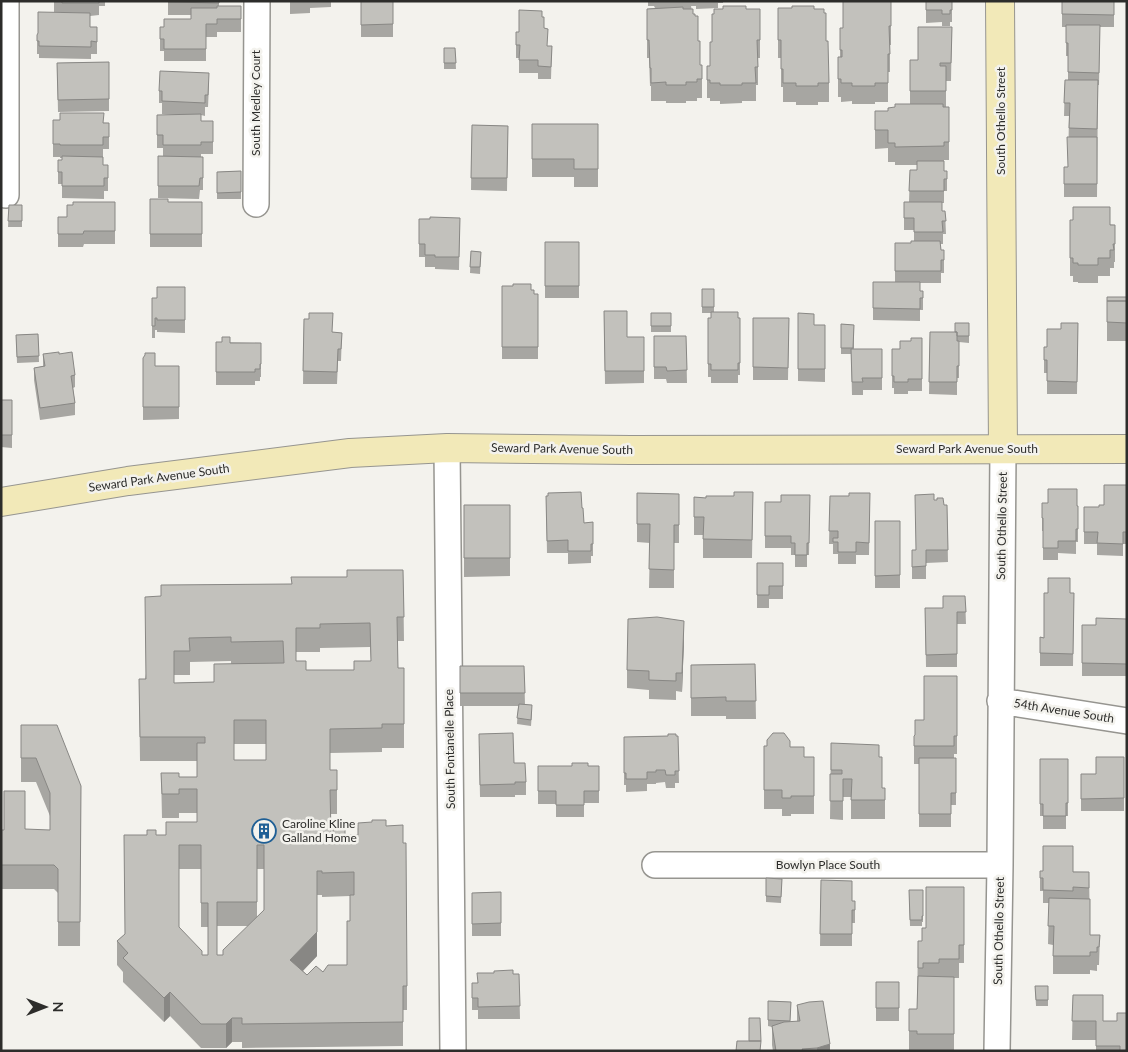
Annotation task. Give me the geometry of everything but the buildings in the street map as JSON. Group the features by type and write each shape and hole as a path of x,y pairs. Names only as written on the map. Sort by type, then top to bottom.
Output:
{"main road":[{"name":"South Othello Street","path":"1000,1 1003,449"},
{"name":"Seward Park Avenue South","path":"1,502 128,481 350,453 447,448 631,450 1127,449"}],"street":[{"path":"6,1 6,195"},
{"name":"South Medley Court","path":"256,1 256,204"},
{"name":"South Fontanelle Place","path":"447,448 453,1051"},
{"name":"South Othello Street","path":"997,1051 1003,449"},
{"name":"54th Avenue South","path":"1000,701 1127,721"},
{"name":"Bowlyn Place South","path":"656,864 1000,864"}],"place":[{"name":"Caroline Kline Galland Home","path":"264,831"}]}
